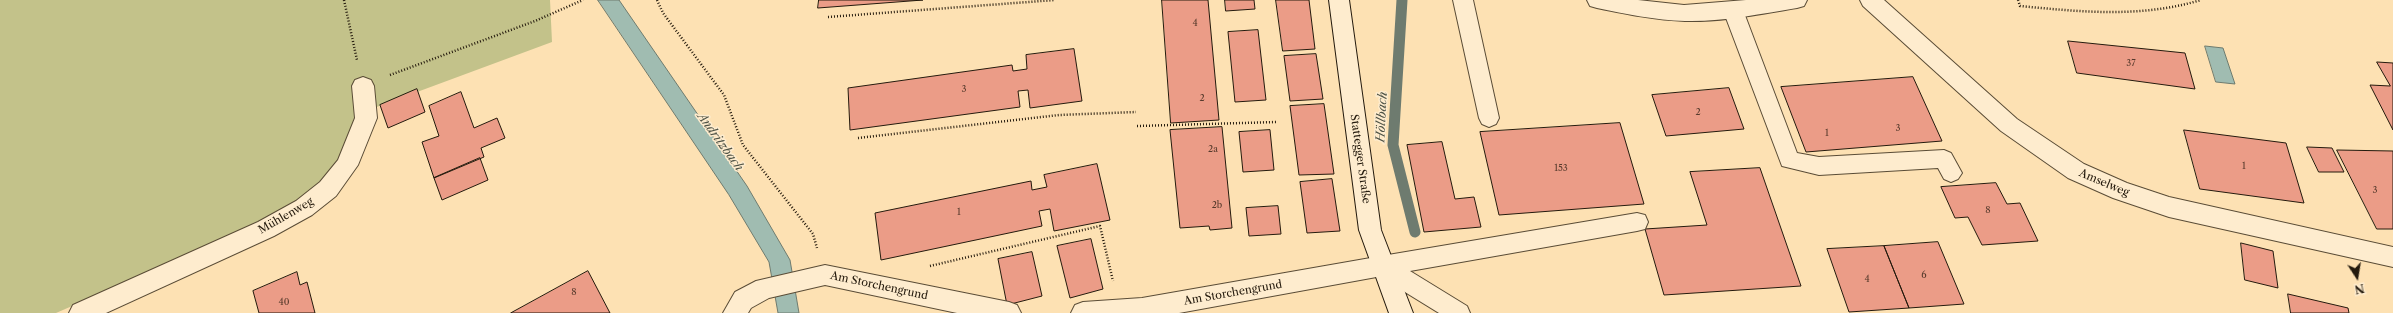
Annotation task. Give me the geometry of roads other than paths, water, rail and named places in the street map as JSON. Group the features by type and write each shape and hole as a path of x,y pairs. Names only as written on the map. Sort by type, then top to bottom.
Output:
{"street":[{"name":"Stattegger Straße","path":"1339,0 1370,230 1382,266 1401,313"},
{"path":"1596,0 1648,10 1696,13 1733,10 1797,0"},
{"name":"Amselweg","path":"1870,0 2008,125 2076,171 2120,191 2169,207 2393,257"},
{"name":"Mühlenweg","path":"81,313 209,256 304,208 328,190 347,165 366,118 363,86"},
{"name":"Am Storchengrund","path":"1083,313 1142,309 1382,266"},
{"name":"Am Storchengrund","path":"735,313 743,300 764,288 816,277 1010,313"}],"lane":[{"path":"1463,0 1489,118"},
{"path":"1733,10 1789,160 1819,166 1944,159 1951,173"},
{"path":"1382,266 1637,222"},
{"path":"1382,266 1459,313"}],"waterway":[{"name":"Höllbach","path":"1402,0 1393,145 1415,232"}],"water label":[{"name":"Andritzbach","path":"720,142"}]}
